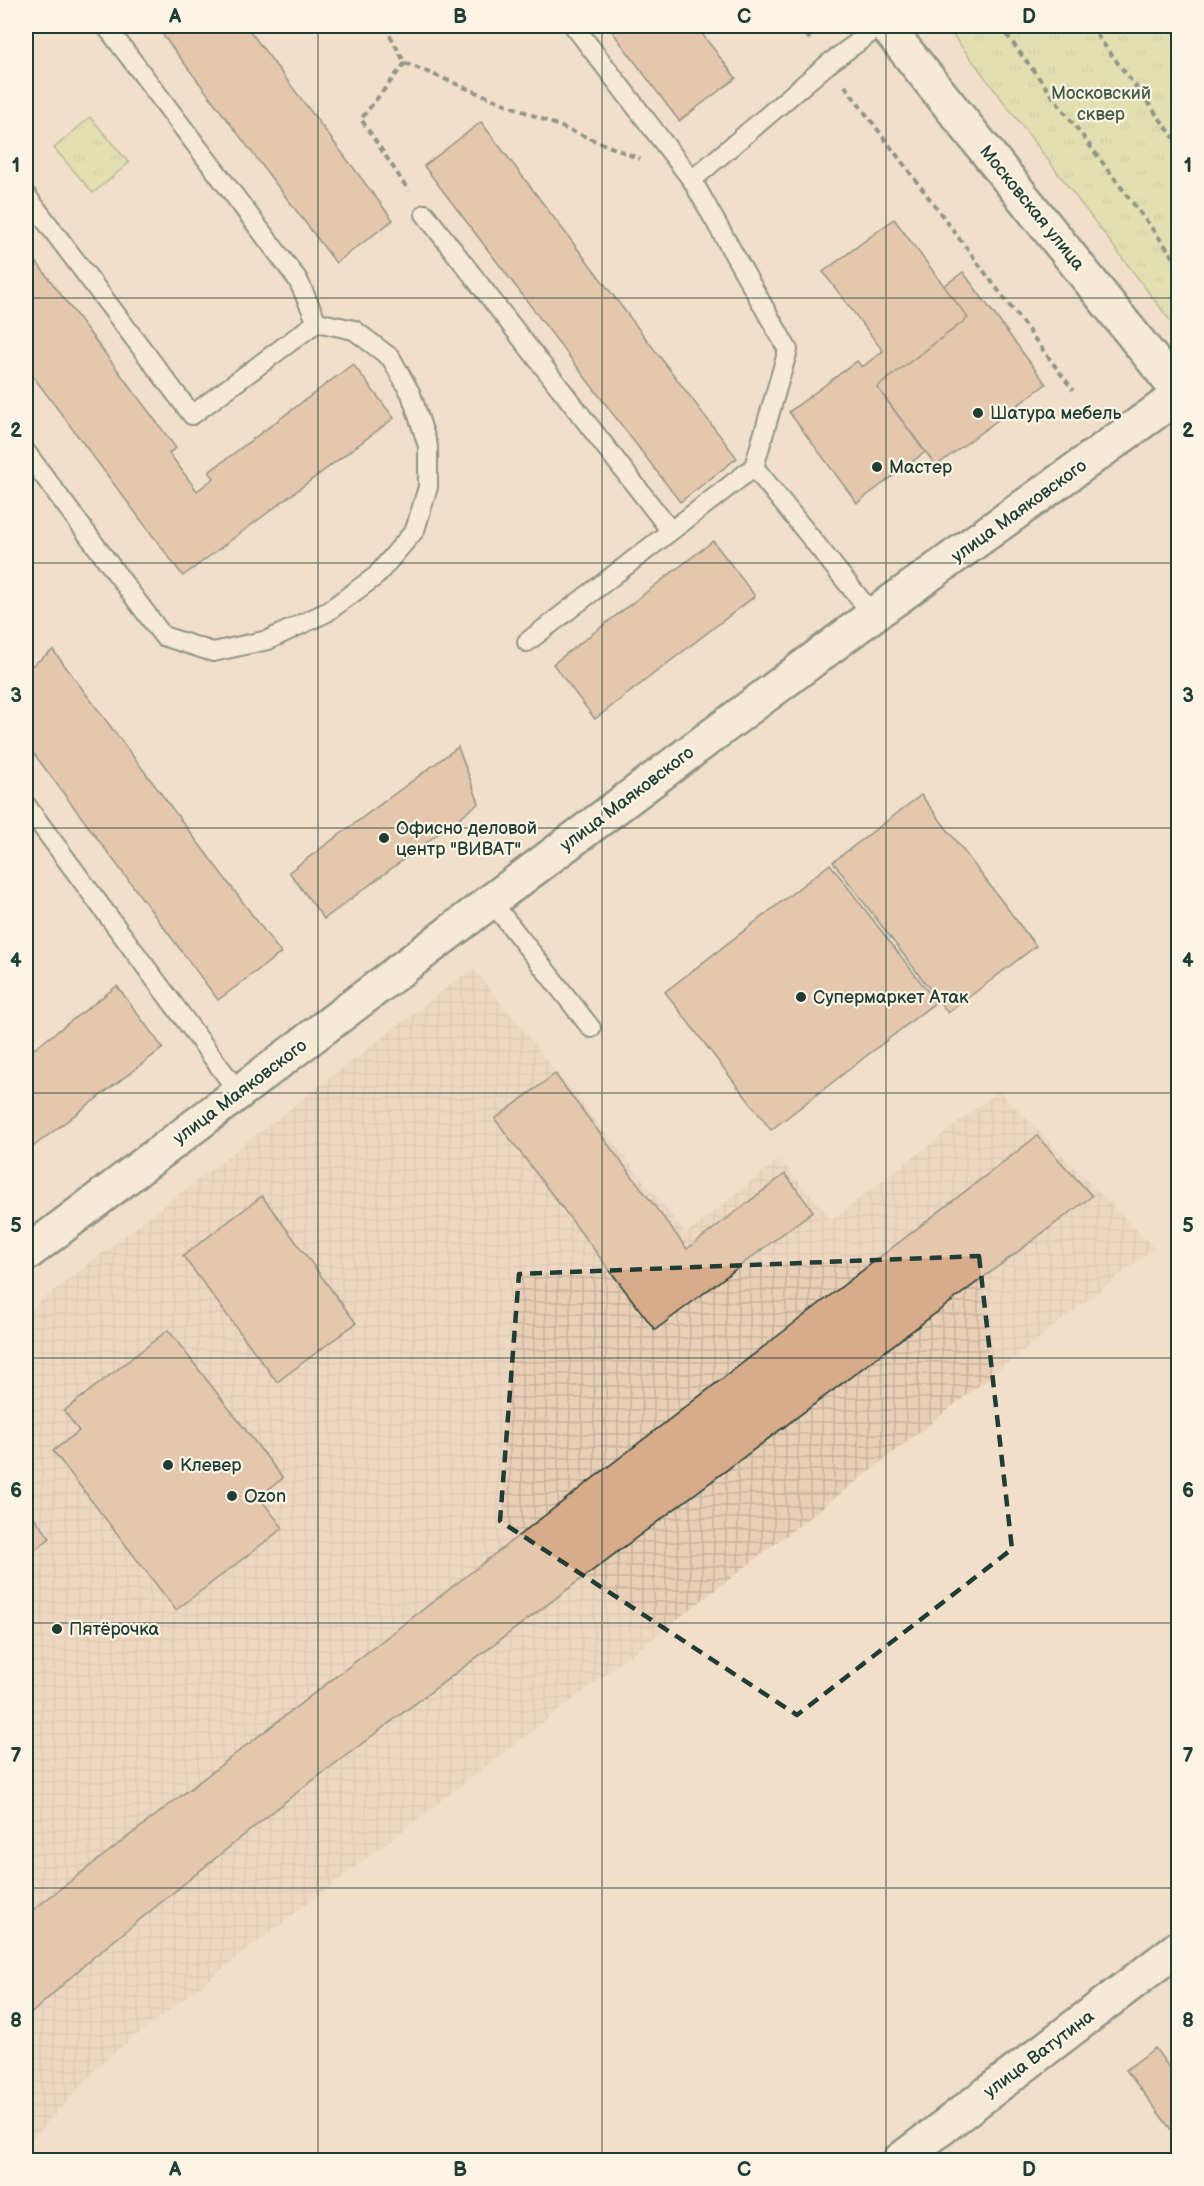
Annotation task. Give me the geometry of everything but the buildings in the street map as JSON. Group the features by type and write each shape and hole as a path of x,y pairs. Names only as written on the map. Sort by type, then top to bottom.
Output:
{"street":[{"name":"Московская улица","path":"886,26 1179,391"},
{"name":"улица Маяковского","path":"26,1254 873,615 1179,396"},
{"name":"улица Ватутина","path":"900,2160 1179,1948"}],"lane":[{"path":"106,26 298,280 317,322"},
{"path":"527,642 754,467 789,350 692,180 574,26"},
{"path":"692,180 828,64 880,26"},
{"path":"26,195 192,415 317,322 354,330 391,358 411,394 429,446 428,487 415,530 376,576 327,612 268,640 213,652 163,636 26,452"},
{"path":"425,214 670,530"},
{"path":"754,467 873,615"},
{"path":"26,805 239,1093"},
{"path":"491,901 591,1028"}],"path":[{"path":"385,26 405,63 692,180"},
{"path":"800,26 1073,390"},
{"path":"1000,26 1179,263"},
{"path":"1090,26 1179,143"},
{"path":"405,63 361,119 425,214"}],"highlighted area":[{"path":"979,1256 1012,1549 797,1715 500,1521 519,1274"}],"shaded area":[{"path":"473,968 686,1234 779,1159 832,1220 999,1091 1154,1248 862,1477 104,2060 26,2146 26,1312"}],"green space":[{"name":"Московский сквер","path":"946,26 1178,26 1178,331"},
{"path":"90,117 129,163 93,193 54,148"}],"place":[{"name":"Шатура мебель","path":"978,413"},
{"name":"Мастер","path":"877,467"},
{"name":"Офисно деловой центр \"ВИВАТ\"","path":"384,838"},
{"name":"Супермаркет Атак","path":"801,997"},
{"name":"Клевер","path":"168,1465"},
{"name":"Ozon","path":"232,1496"},
{"name":"Пятёрочка","path":"57,1629"}]}
